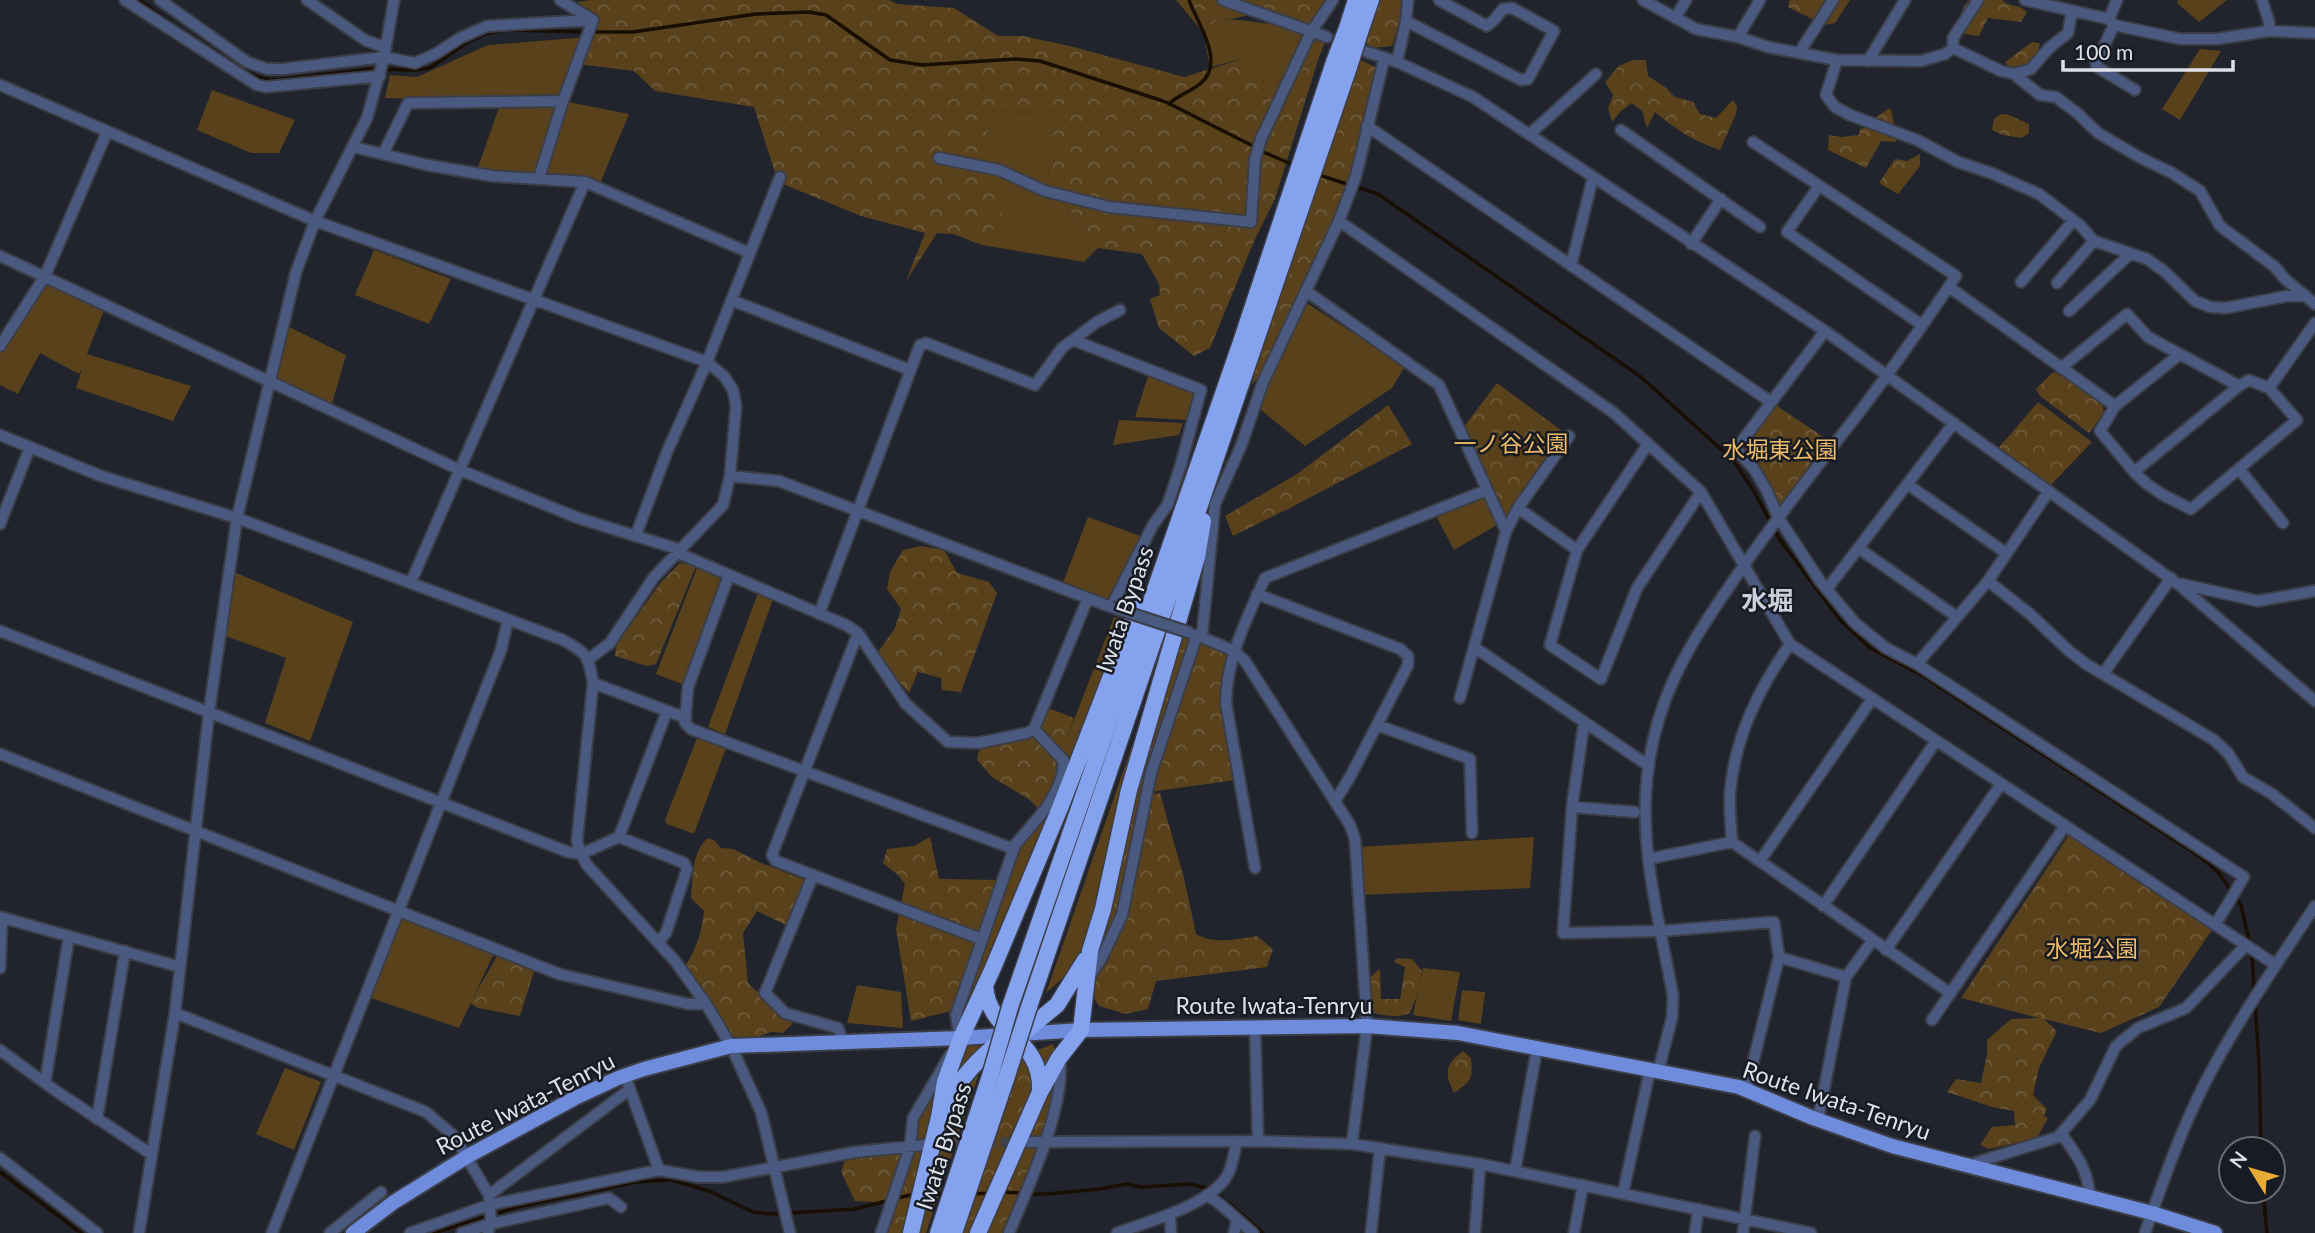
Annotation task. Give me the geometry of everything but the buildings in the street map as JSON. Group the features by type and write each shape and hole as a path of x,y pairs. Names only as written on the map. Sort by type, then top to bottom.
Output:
{"highway":[{"name":"Iwata Bypass","path":"938,1233 999,1075 1029,1007 1205,468 1342,65 1353,30 1356,0"},
{"name":"Iwata Bypass","path":"1353,30 1371,0"},
{"name":"Iwata Bypass","path":"954,1233 999,1075 1010,1007 1205,468"},
{"path":"978,1233 1040,1092 1059,1058 1081,1030 1090,951 1103,909 1129,790 1197,557 1205,468"},
{"path":"911,1233 945,1082 961,1038 1096,719 1170,523 1205,468"},
{"path":"939,1117 954,1090 971,1070 1002,1041 1018,1034 1057,1005 1090,951"},
{"path":"985,985 986,1000 991,1010 1000,1023 1018,1034 1036,1062 1041,1078 1040,1092"}],"main road":[{"name":"Route Iwata-Tenryu","path":"353,1233 394,1202 468,1156 575,1098 627,1083 731,1046 961,1038 1081,1030 1367,1026 1458,1033 1746,1091 1892,1146 2152,1213 2216,1233"}],"street":[{"path":"125,0 257,85 266,87 380,76"},
{"path":"160,0 247,62 267,69 283,69 385,53"},
{"path":"307,0 385,53 415,64 487,26 593,20"},
{"path":"139,1233 175,1013 209,712 237,518 296,272 315,221 367,118 380,76 394,0"},
{"path":"560,0 593,20"},
{"path":"1223,0 1327,37"},
{"path":"939,158 999,170 1045,191 1109,207 1251,222 1255,159 1261,139 1311,32 1333,0"},
{"path":"1397,62 1408,0"},
{"path":"1406,21 1521,80 1528,79 1554,31 1512,8 1503,9 1487,26 1439,0"},
{"path":"1643,0 1696,29 1837,60 1921,61 1945,54 1953,48"},
{"path":"1675,18 1686,0"},
{"path":"1738,37 1760,0"},
{"path":"1799,52 1833,0"},
{"path":"1868,61 1905,0"},
{"path":"1953,48 1953,38 1978,0"},
{"path":"2025,0 2179,39 2217,39 2269,31 2315,33"},
{"path":"2117,0 2096,63 2097,67 2134,90"},
{"path":"2262,0 2269,31"},
{"path":"2014,74 2031,69 2049,48 2068,33 2072,11"},
{"path":"539,178 563,101 593,20"},
{"path":"1953,48 1993,68 2014,74 2040,95 2056,97 2098,132 2200,191 2220,226 2275,267 2311,300"},
{"path":"1367,52 1397,62 1473,97 1825,331 2175,581 2315,701"},
{"path":"1085,984 1101,959 1122,915 1151,773 1196,635 1215,504 1241,446 1263,382 1339,221 1356,176 1384,59"},
{"path":"1837,60 1826,95 1835,107 1934,148 1958,162 2039,194 2073,220 2094,242 2147,259 2164,271 2195,301 2210,307 2226,308 2287,296 2311,300"},
{"path":"1530,134 1596,75"},
{"path":"0,85 315,221 707,362 724,376 733,390 736,406 730,476 723,505 654,577 610,643 589,659"},
{"path":"383,154 408,103 563,101"},
{"path":"1367,126 1771,402"},
{"path":"1621,130 1760,227"},
{"path":"0,346 45,276 107,132"},
{"path":"1623,1193 1654,1071 1672,1018 1673,996 1645,835 1649,766 1663,706 1696,635 1776,519 1888,376 1956,276 1753,142"},
{"path":"354,147 427,165 492,176 584,182 750,254"},
{"path":"636,535 667,452 707,362 780,177"},
{"path":"1571,265 1593,177"},
{"path":"411,582 584,182"},
{"path":"1819,186 1787,232 1922,326"},
{"path":"1692,244 1721,199"},
{"path":"2021,282 2073,220"},
{"path":"1339,221 1614,413 1701,492 1790,645 2276,965"},
{"path":"2057,284 2094,242"},
{"path":"2069,311 2130,254"},
{"path":"0,256 460,470 578,518 679,551 846,625 858,633 906,704 948,743 978,743 1027,733 1034,729 1087,598"},
{"path":"1949,287 2115,406"},
{"path":"1306,291 1439,385 1506,531"},
{"path":"731,300 910,370"},
{"path":"820,614 920,345 926,343 1035,385 1062,348 1097,322 1120,310"},
{"path":"2061,368 2127,314 2148,337 2239,386"},
{"path":"2269,388 2315,323"},
{"path":"1825,331 1736,449 1754,469 1767,491 1776,519 1827,589 1855,624 1869,636 1917,664 2244,877 2215,925"},
{"path":"1073,340 1200,390 1168,504 1153,524 1111,607"},
{"path":"2134,472 2249,380 2269,388 2297,420 2191,509 2163,495 2134,472 2100,431 2115,406 2180,354"},
{"path":"1827,589 1954,423"},
{"path":"0,435 101,476 237,518 411,582 563,640 580,649 589,659 593,683 578,841 581,854 587,865 675,961 706,1004 731,1046 761,1112 790,1233"},
{"path":"1460,698 1506,531 1518,508 1569,436"},
{"path":"1648,443 1577,550 1550,645 1601,679 1637,588 1701,492"},
{"path":"0,524 30,446"},
{"path":"2239,469 2283,523"},
{"path":"730,476 779,481 1111,607 1196,635 1234,651 1245,661 1350,825 1355,839 1367,1026 1352,1144"},
{"path":"1907,484 2006,553"},
{"path":"1255,868 1226,703 1226,682 1234,651 1265,578 1487,491"},
{"path":"1917,664 1987,581 2049,491"},
{"path":"1518,508 1577,550"},
{"path":"1858,548 1957,617"},
{"path":"730,575 688,687 685,723 691,729 1014,849"},
{"path":"1987,581 2030,614 2069,651 2214,740 2228,753 2244,777 2272,794 2315,828"},
{"path":"2175,581 2258,601 2315,591"},
{"path":"2103,674 2175,581"},
{"path":"1257,594 1400,649 1408,656 1408,665 1335,801"},
{"path":"272,1233 501,650 508,620"},
{"path":"0,631 568,852 581,854 620,837 684,863 687,869 666,933 658,942"},
{"path":"858,633 772,855 776,861 981,939"},
{"path":"1732,842 1730,795 1736,751 1751,708 1768,676 1790,645"},
{"path":"1475,647 1649,766"},
{"path":"593,683 686,718"},
{"path":"1760,861 1872,699"},
{"path":"620,837 667,711"},
{"path":"1584,723 1572,807 1563,933 1661,931 1774,922 1779,957 1746,1091"},
{"path":"1377,725 1471,759 1472,833"},
{"path":"881,1233 910,1147 914,1118 936,1075 961,1038 956,1015 1014,849 1047,807 1062,776 1064,761 1034,729"},
{"path":"1823,906 1936,741"},
{"path":"0,754 559,974 688,1004 706,1004"},
{"path":"1886,950 2001,784"},
{"path":"1572,807 1634,812"},
{"path":"1932,1020 2065,826"},
{"path":"1648,859 1732,842 1950,993"},
{"path":"813,875 765,993 785,1013 838,1028 843,1042"},
{"path":"2145,1233 2206,1080 2238,1024 2315,905"},
{"path":"0,968 1,917 180,967"},
{"path":"46,1083 69,936"},
{"path":"1818,1120 1846,977 1872,941"},
{"path":"1972,1167 1975,1163 2058,1137 2090,1100 2116,1046 2138,1028 2186,1008 2246,945"},
{"path":"97,1119 125,951"},
{"path":"1779,957 1846,977"},
{"path":"175,1013 426,1112 454,1136 468,1156 490,1214"},
{"path":"1255,1027 1258,1141"},
{"path":"1516,1171 1537,1048"},
{"path":"0,1050 151,1154"},
{"path":"1009,1233 1045,1141 1062,1078 1059,1058"},
{"path":"462,1233 490,1214 627,1083 659,1170"},
{"path":"2061,1133 2078,1156 2087,1175 2090,1197"},
{"path":"1743,1233 1755,1136"},
{"path":"1117,1233 1170,1214 1212,1192 1229,1172 1237,1141"},
{"path":"1029,1142 1258,1141 1352,1144 1480,1164 1811,1233"},
{"path":"410,1233 659,1170 698,1177 723,1177 855,1152 925,1145"},
{"path":"1371,1233 1380,1148"},
{"path":"0,1158 97,1233"},
{"path":"1475,1233 1480,1164"},
{"path":"1573,1233 1583,1185"},
{"path":"330,1233 381,1192"},
{"path":"1212,1192 1253,1233"},
{"path":"490,1214 609,1198 621,1206"},
{"path":"1695,1233 1698,1209"},
{"path":"1170,1214 1171,1233"},
{"path":"1014,1219 1018,1233"},
{"path":"1234,1233 1237,1219"}],"green space":[{"path":"590,0 889,0 897,4 954,8 998,36 1023,36 1070,46 1184,77 1242,59 1267,87 1318,60 1275,199 1255,239 1210,348 1194,356 1159,328 1150,299 1160,295 1159,284 1142,254 1098,248 1051,187 1047,158 1053,145 1054,116 1002,111 980,144 998,185 1002,215 982,245 953,234 937,233 906,281 925,233 861,216 778,182 754,107 655,91 634,71 578,64 586,31 566,4"},
{"path":"1176,0 1329,0 1307,30 1267,23 1258,13 1231,19 1219,18 1203,32"},
{"path":"1373,0 1406,0 1392,46 1372,48 1361,39"},
{"path":"1790,0 1850,0 1835,23 1824,25 1788,7"},
{"path":"1969,0 2002,0 2027,12 2021,22 1988,18 1979,36 1959,33 1960,15"},
{"path":"2178,0 2227,0 2199,22 2177,3"},
{"path":"1219,18 1287,27 1327,37 1318,60 1267,87 1242,59 1210,67 1203,32"},
{"path":"587,37 563,101 629,114 598,188 476,173 501,102 529,101 385,98 390,75 417,77 488,45"},
{"path":"2032,42 2040,43 2037,57 2024,68 2010,68 2005,62"},
{"path":"2200,49 2221,51 2180,120 2162,109"},
{"path":"1356,58 1382,70 1356,176 1275,356 1252,385 1265,313"},
{"path":"1633,60 1646,60 1648,76 1675,97 1693,102 1700,114 1716,118 1733,100 1737,107 1736,114 1720,150 1686,134 1655,112 1647,128 1642,111 1632,103 1612,122 1608,108 1613,95 1605,82 1619,66"},
{"path":"212,90 295,120 279,153 251,153 197,130"},
{"path":"1889,108 1892,111 1896,142 1881,141 1866,168 1828,150 1829,135 1859,135 1860,129 1871,127 1877,117"},
{"path":"1002,111 1054,116 1053,145 1047,158 1051,187 1098,248 1084,262 982,245 1002,214 980,144"},
{"path":"2001,114 2029,124 2029,133 2022,138 1992,130 1994,119"},
{"path":"1920,154 1920,166 1898,194 1879,183 1895,159 1907,161"},
{"path":"374,250 451,279 429,324 355,295"},
{"path":"45,276 106,305 87,354 191,386 173,421 76,388 82,369 79,374 40,353 18,394 0,385 0,346"},
{"path":"1302,300 1405,366 1392,388 1305,446 1255,405"},
{"path":"287,326 346,355 332,404 269,383"},
{"path":"1150,370 1196,387 1187,420 1135,417"},
{"path":"2053,372 2063,375 2102,403 2104,413 2089,433 2040,396 2036,389"},
{"name":"一ノ谷公園","path":"1497,383 1569,436 1502,522 1460,432"},
{"name":"水堀東公園","path":"1771,402 1828,440 1775,512 1736,449"},
{"path":"2038,402 2092,442 2047,489 1995,452"},
{"path":"1388,405 1412,444 1233,536 1225,516 1297,474"},
{"path":"1119,420 1183,423 1179,435 1113,445"},
{"path":"1487,490 1502,522 1454,550 1434,512"},
{"path":"1088,517 1146,538 1115,600 1061,588"},
{"path":"921,546 944,550 957,573 989,582 997,593 961,692 942,690 941,678 918,672 909,693 885,666 878,652 895,628 901,609 887,589 890,572 903,550"},
{"path":"680,563 696,566 656,664 647,666 615,656 616,645 661,582"},
{"path":"697,568 722,578 682,684 656,674"},
{"path":"229,570 353,622 310,741 265,723 286,658 220,634"},
{"path":"758,593 773,599 725,734 708,727"},
{"path":"1114,617 1129,621 969,1012 947,1012 1015,845 1042,813 1063,767 1068,735"},
{"path":"1177,635 1194,641 1202,636 1234,651 1226,685 1236,780 1149,792 1148,795 1160,793 1184,878 1196,934 1218,940 1257,936 1273,949 1267,967 1156,981 1148,1009 1125,1014 1099,1006 1090,991 1134,773"},
{"path":"1043,706 1074,718 1068,735 1063,772 1042,813 1030,800 992,777 977,760 985,742 1027,733"},
{"path":"697,738 726,748 694,834 667,824 665,820"},
{"path":"1134,740 1138,743 1114,861 1078,964 1046,993"},
{"name":"水堀公園","path":"2069,835 2212,930 2159,1007 2101,1033 2044,1019 2057,1031 2039,1068 2033,1095 2047,1109 2044,1116 2048,1118 2037,1138 1989,1149 1980,1145 1992,1127 2015,1125 2014,1111 1992,1107 1947,1092 1956,1079 1981,1083 1987,1040 2011,1019 2039,1018 1961,998"},
{"path":"930,837 939,879 1002,880 991,896 989,916 947,1012 911,1021 896,929 905,884 883,863 887,849 914,846"},
{"path":"1534,837 1530,888 1359,895 1356,847"},
{"path":"708,838 721,848 733,849 805,880 788,926 757,911 743,933 748,983 756,991 765,993 793,1023 783,1033 771,1032 731,1046 682,970 694,950 702,927 704,911 691,898 692,882 698,850"},
{"path":"404,913 496,949 459,1028 365,996"},
{"path":"500,951 536,965 520,1016 478,1008 470,1003"},
{"path":"1397,958 1412,959 1422,971 1418,993 1410,1013 1392,1016 1374,1013 1369,999 1370,977 1380,969 1381,999 1400,999 1405,967 1394,962"},
{"path":"1423,968 1460,972 1451,1021 1413,1015"},
{"path":"857,985 901,992 903,1028 847,1023"},
{"path":"1462,990 1485,992 1481,1024 1458,1020"},
{"path":"1053,1044 1060,1083 1009,1233 956,1233 1020,1057"},
{"path":"963,1046 988,1046 926,1233 882,1233 891,1203 855,1201 841,1172 847,1153 910,1147 913,1118"},
{"path":"1463,1051 1471,1058 1472,1071 1467,1082 1454,1093 1448,1075 1449,1065"},
{"path":"285,1068 321,1082 294,1150 256,1134"}],"waterway":[{"path":"139,0 171,23"},
{"path":"1169,104 1201,83 1211,64 1207,42 1189,0"},
{"path":"593,32 633,32 756,14 809,12 826,15 890,60 922,65 1015,59 1040,61 1166,102 1255,147"},
{"path":"210,48 249,73 276,80 372,69 430,68 466,43 488,33 507,30 585,32"},
{"path":"1261,151 1296,166"},
{"path":"1316,174 1378,194 1641,377 1733,460 1752,488 1780,540 1840,620 1870,648 1920,674 2199,856 2218,872 2241,905 2250,945"},
{"path":"2252,952 2254,990"},
{"path":"2255,1004 2261,1135"},
{"path":"0,1172 81,1233"},
{"path":"434,1233 521,1206 636,1182 672,1180 709,1191 753,1212 773,1214 855,1209 914,1194"},
{"path":"1030,1194 1100,1189 1127,1184 1141,1187 1190,1184 1209,1189"},
{"path":"1002,1192 1022,1193"},
{"path":"1216,1192 1263,1233"},
{"path":"971,1194 991,1193"},
{"path":"925,1194 945,1194"},
{"path":"2264,1205 2267,1233"}],"tunnel":[{"path":"926,1145 1022,1142"}],"district":[{"name":"水堀","path":"1767,600"}]}
